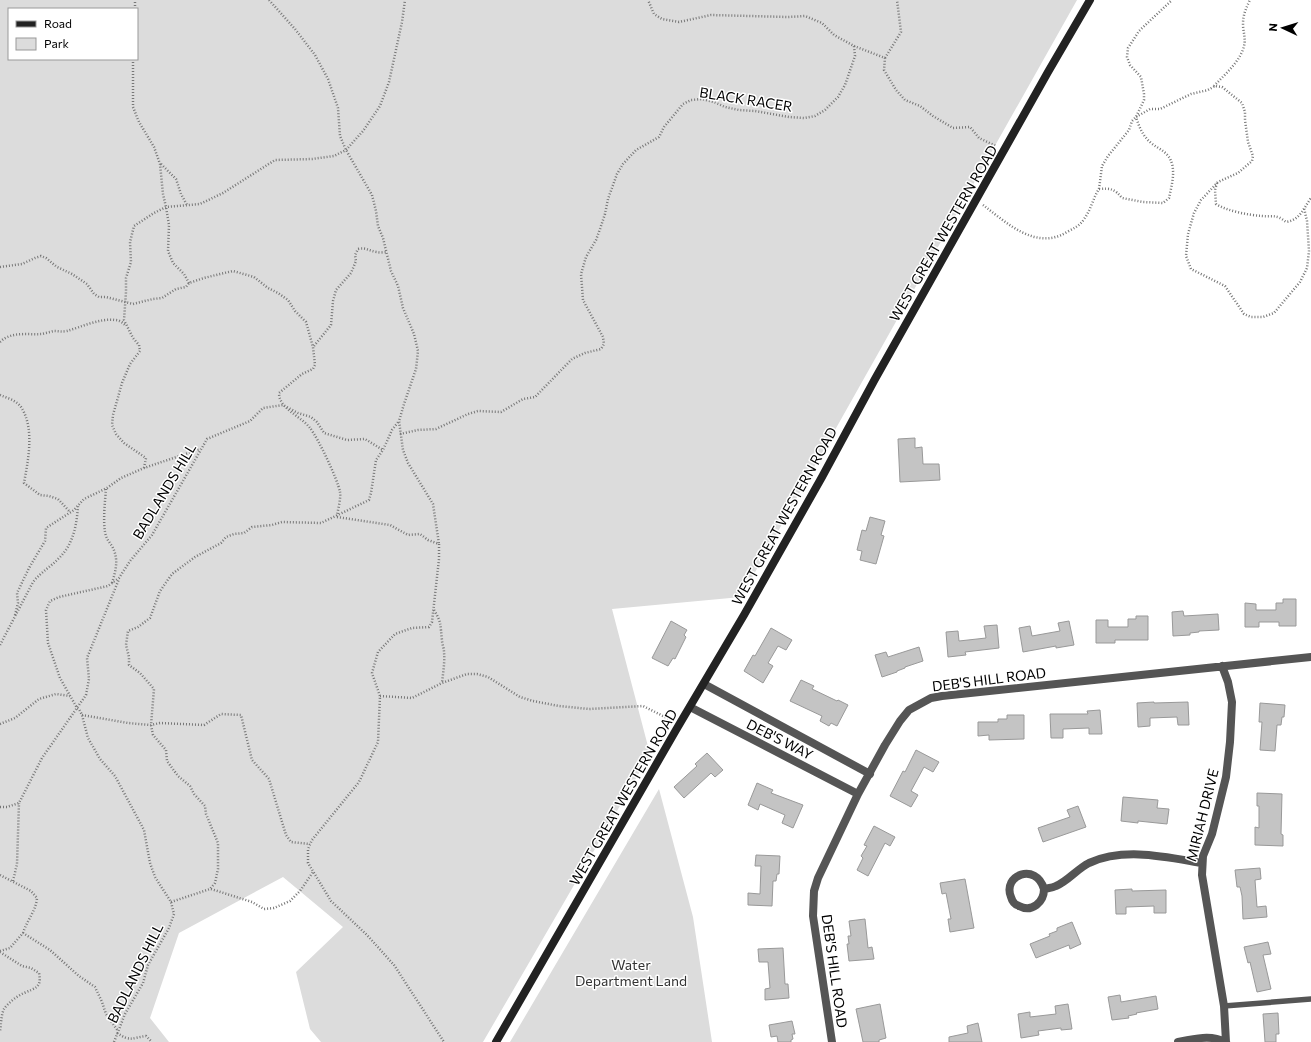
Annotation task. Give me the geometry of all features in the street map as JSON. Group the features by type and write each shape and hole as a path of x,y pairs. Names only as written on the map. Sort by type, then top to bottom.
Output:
{"street":[{"name":"WEST GREAT WESTERN ROAD","path":"496,1042 744,615 822,477 874,379 1090,0"},
{"name":"DEB'S HILL ROAD","path":"832,1042 813,916 814,891 818,878 858,794 885,745 900,721 910,710 931,698 942,696 1311,657"},
{"name":"MIRIAH DRIVE","path":"1222,666 1228,682 1232,702 1229,749 1226,777 1212,834 1203,856 1202,874 1203,888 1224,1006 1226,1042"},
{"name":"DEB'S WAY","path":"704,684 870,774"},
{"name":"DEB'S WAY","path":"690,707 858,794"},
{"path":"1044,889 1055,887 1084,866 1097,860 1119,855 1127,854 1202,862"},
{"path":"1029,874 1038,878 1044,889 1041,901 1028,908 1019,907 1016,904 1011,898 1009,888 1017,876 1029,874"},
{"path":"1178,1042 1205,1037 1217,1038 1226,1042"}],"lane":[{"path":"1224,1006 1311,998"}],"path":[{"path":"269,0 295,29 315,55 328,79 338,108 340,136 346,150 372,195 378,226 387,252 391,271 398,286 402,308 414,334 418,351 416,369 399,421 403,450 408,463 432,504 439,544 439,559 432,622 429,627 412,628 395,634 378,652 372,673 380,696 378,742 372,758 359,782 312,840 308,849 308,863 331,901 367,935 394,965 444,1042"},
{"path":"126,327 124,320 126,278 131,262 130,242 134,226 154,212 166,207 200,204 223,193 275,160 334,156 346,150 363,131 380,106 389,82 402,22 405,0"},
{"path":"648,0 654,14 662,19 679,22 711,15 805,16 822,23 834,34 854,46 885,58"},
{"path":"897,0 901,32 885,58 884,70 896,90 905,100 920,106 953,128 970,127 979,138 1005,150"},
{"path":"1099,189 1109,188 1117,191 1122,198 1143,202 1162,203 1169,198 1173,166 1169,155 1147,139 1139,128 1136,117 1144,100 1144,94 1141,78 1130,65 1127,57 1128,48 1139,31 1172,0"},
{"path":"977,200 1004,222 1026,235 1047,238 1060,236 1079,226 1085,218 1099,189 1102,166 1128,130 1132,121 1150,109 1160,110 1191,94 1208,90 1213,87 1239,59 1244,46 1245,36 1243,24 1245,11 1250,0"},
{"name":"BLACK RACER","path":"400,434 418,430 436,429 478,411 500,412 523,400 535,396 572,359 585,353 601,349 604,344 603,337 583,300 581,274 586,257 596,240 605,214 608,199 617,174 623,164 636,150 659,137 664,127 683,104 691,100 702,100 714,102 725,107 739,110 755,111 773,115 804,118 815,116 825,110 838,97 845,85 855,56 854,46"},
{"path":"133,60 133,107 139,122 154,147 160,164 163,194 169,225 168,251 173,263 184,274 190,283"},
{"path":"1213,87 1222,87 1242,103 1245,112 1244,120 1248,142 1253,156 1252,161 1243,169 1229,178 1223,178 1218,182 1202,200 1194,213 1188,234 1186,256 1191,269 1225,286 1244,314 1251,317 1263,317 1274,314 1300,282 1307,268 1309,251 1307,221 1304,208"},
{"path":"160,164 176,180 187,205"},
{"path":"1218,182 1215,190 1216,204 1223,208 1261,216 1276,215 1286,222 1293,221 1298,218 1311,198"},
{"path":"313,347 331,325 333,301 336,290 351,273 356,261 355,255 358,249 370,249 377,253 387,252"},
{"path":"0,267 22,264 41,256 87,284 94,294 100,297 106,297 133,304 162,298 176,289 186,287 190,283 232,271 254,277 268,288 288,300 295,311 306,322 313,347 315,364 313,369 302,374 279,392 279,398 283,405 310,428 321,446 336,478 340,492 337,517"},
{"path":"0,342 17,334 42,334 65,331 105,321 116,320 121,322 139,345 140,351 130,364 122,383 113,415 112,425 116,434 130,449 146,458 144,468"},
{"path":"0,395 14,400 21,407 28,426 28,464 24,483 40,495 58,499 70,512"},
{"path":"283,405 298,413 311,417 317,422 324,433 347,440 365,439 383,450"},
{"name":"BADLANDS HILL","path":"114,1042 126,1014 143,982 148,965 169,928 174,914 171,902 155,877 150,864 144,830 134,808 115,776 100,759 88,738 82,714 60,678 48,643 46,610 50,601 59,597 108,586 119,578 130,561 152,536 207,438 250,421 263,408 283,405"},
{"path":"210,889 214,883 218,869 218,843 206,814 205,806 194,794 190,786 178,776 167,761 166,750 153,734 151,725 154,689 140,673 129,665 126,645 128,631 138,627 150,618 160,591 172,574 195,557 221,543 226,536 244,533 252,527 272,525 282,522 321,523 337,517 369,500 376,460 383,450 392,430 399,421"},
{"path":"15,615 18,603 17,593 29,568 45,541 46,528 70,512 84,499 106,489 121,478 144,468 201,449"},
{"path":"106,489 104,524 106,534 116,556 117,565 112,583"},
{"path":"0,645 33,582 40,573 61,556 69,544 76,527 78,505"},
{"path":"337,517 390,525 408,535 420,534 428,540 439,544"},
{"path":"12,881 17,864 19,803 42,758 66,721 86,695 89,679 87,658 119,578"},
{"path":"433,609 442,626 444,652 442,683"},
{"path":"380,696 412,698 442,683 467,674 478,674 488,676 520,697 533,701 559,706 589,709 643,706 671,720 676,730"},
{"path":"0,724 15,718 39,699 56,694 71,696"},
{"path":"82,714 128,723 151,725 160,723 204,725 221,714 241,715 252,760 269,780 286,835 291,842 310,844"},
{"path":"0,807 7,807 19,803"},
{"path":"171,902 210,889 241,898 264,909 274,908 290,901 300,891 313,872"},
{"path":"0,875 31,891 37,898 34,912 27,922 23,933 10,948 0,952"},
{"path":"23,933 50,950 79,976 95,987 106,1014 124,1038 132,1040 146,1036 152,1042"},
{"path":"0,952 22,966 32,968 39,973 40,979 38,986 32,991 25,992 18,996 4,1010 0,1031"}],"green space":[{"path":"0,0 1077,0 741,597 612,609 650,754 483,1042 321,1042 310,1029 296,972 343,927 283,877 179,933 150,1018 169,1042 0,1042"},
{"name":"Water Department Land","path":"659,789 693,917 712,1042 510,1042"}],"building":[{"path":"915,438 915,448 922,447 923,464 939,464 940,480 900,482 898,439"},
{"path":"870,517 885,521 881,535 884,536 876,564 860,560 862,551 857,550 862,530 866,531"},
{"path":"1283,599 1296,599 1296,626 1279,626 1279,622 1259,622 1259,627 1245,627 1245,603 1256,604 1256,610 1276,610 1276,603 1283,603"},
{"path":"1183,611 1184,616 1218,614 1219,630 1199,631 1190,633 1190,635 1173,636 1172,612"},
{"path":"1136,616 1148,616 1148,640 1115,640 1115,643 1096,643 1096,620 1108,620 1108,627 1128,627 1128,619 1136,619"},
{"path":"671,621 687,630 684,635 686,637 675,659 673,658 668,666 652,658"},
{"path":"1069,621 1074,645 1056,648 1056,646 1023,652 1019,628 1030,626 1032,636 1060,631 1058,623"},
{"path":"997,625 999,648 965,652 966,655 948,657 946,632 958,631 959,641 986,638 984,626"},
{"path":"771,628 792,640 786,650 778,646 768,663 773,666 763,683 744,671 753,655 755,656"},
{"path":"919,647 923,661 882,677 875,655 886,652 888,657"},
{"path":"801,680 814,686 812,689 848,705 837,726 831,723 829,726 820,721 822,716 790,701"},
{"path":"1188,702 1189,725 1178,725 1177,717 1150,718 1150,726 1138,727 1137,703"},
{"path":"1260,703 1285,705 1284,717 1282,717 1281,725 1277,725 1275,751 1260,750 1262,722 1259,722"},
{"path":"1100,710 1102,734 1089,734 1089,728 1063,729 1063,738 1051,738 1050,714 1088,714 1087,711"},
{"path":"1007,715 1024,715 1024,739 989,740 989,735 978,736 978,722 998,722 998,719 1007,719"},
{"path":"916,750 939,762 933,772 924,767 911,791 918,795 911,807 890,796 903,771 905,772"},
{"path":"707,753 723,770 715,777 711,773 684,798 674,787 697,766 695,764"},
{"path":"757,783 773,790 771,793 803,805 793,828 782,823 785,815 760,804 758,810 748,805"},
{"path":"1257,793 1282,794 1281,834 1283,835 1283,846 1255,845 1255,827 1259,828 1259,806 1257,806"},
{"path":"1123,797 1158,800 1157,808 1169,809 1167,824 1121,821"},
{"path":"1078,806 1086,827 1043,842 1038,828 1070,817 1067,810"},
{"path":"874,826 895,837 890,846 885,843 868,876 857,870 863,858 861,856 867,846 864,845"},
{"path":"756,855 780,856 779,874 777,874 776,881 773,881 772,906 748,905 748,893 760,894 761,866 755,866"},
{"path":"1260,868 1261,879 1255,880 1257,907 1266,906 1267,917 1243,919 1242,896 1240,887 1237,887 1235,870"},
{"path":"965,879 974,928 950,932 948,919 951,919 946,893 942,894 940,883"},
{"path":"1132,889 1132,891 1166,890 1166,913 1154,913 1154,906 1126,907 1126,914 1116,914 1115,890"},
{"path":"865,919 868,948 872,947 874,959 849,961 847,944 849,944 848,936 851,936 849,921"},
{"path":"1072,922 1081,944 1070,949 1069,945 1036,958 1030,944 1050,936 1049,934 1057,931 1057,928"},
{"path":"1268,942 1271,954 1263,955 1271,989 1257,992 1250,962 1248,963 1244,947"},
{"path":"783,948 785,984 788,984 789,998 765,1000 765,989 770,988 768,962 759,962 758,949"},
{"path":"1120,995 1121,1002 1156,996 1158,1009 1136,1013 1137,1014 1128,1016 1129,1018 1112,1020 1108,997"},
{"path":"880,1004 886,1038 879,1040 879,1042 863,1042 856,1009"},
{"path":"1068,1004 1072,1029 1061,1030 1061,1028 1038,1031 1039,1035 1021,1038 1018,1014 1030,1012 1030,1017 1056,1014 1055,1006"},
{"path":"1278,1013 1279,1034 1276,1034 1276,1042 1265,1042 1263,1014"},
{"path":"792,1021 795,1034 792,1034 793,1039 791,1042 778,1042 777,1036 771,1037 769,1025"},
{"path":"978,1023 982,1042 949,1042 949,1037 968,1033 967,1026"}]}
